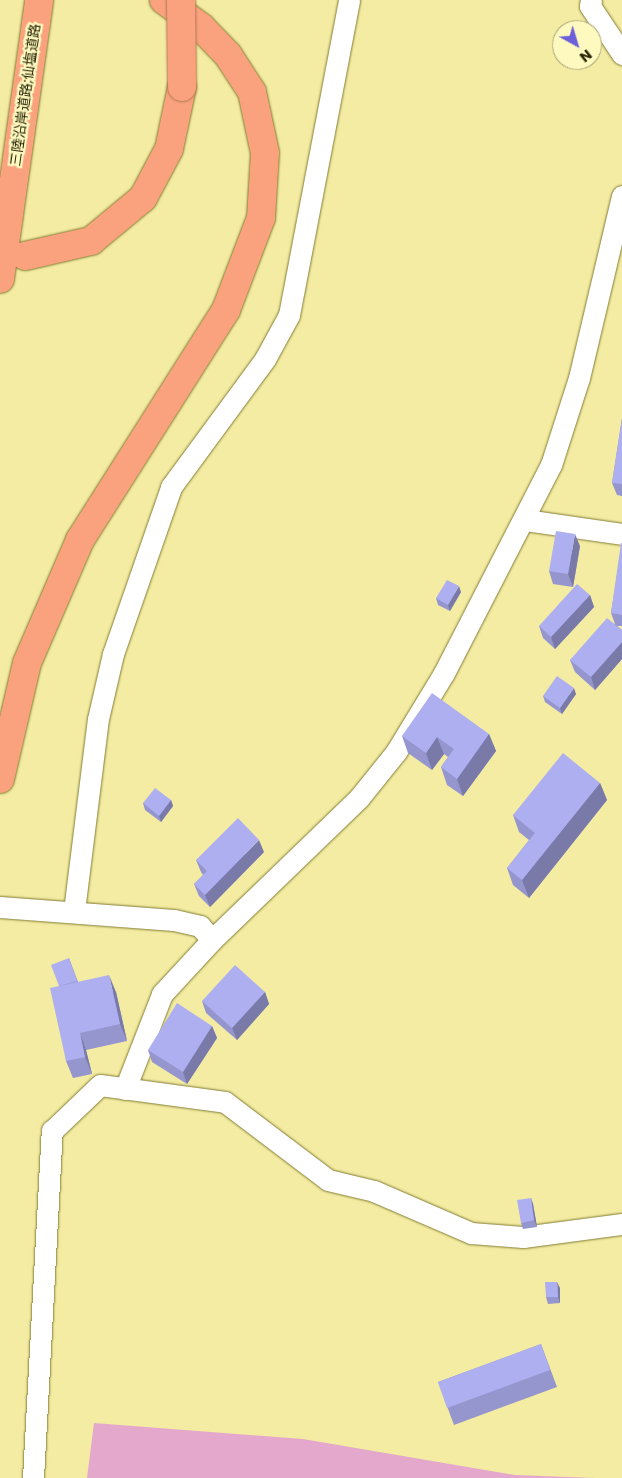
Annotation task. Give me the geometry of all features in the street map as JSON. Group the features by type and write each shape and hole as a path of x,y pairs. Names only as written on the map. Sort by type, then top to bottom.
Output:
{"highway":[{"name":"三陸沿岸道路;仙塩道路","path":"0,279 39,0"},
{"path":"0,780 27,663 80,540 226,310 261,218 265,153 252,92 228,55 201,27 164,0"},
{"path":"25,256 91,241 143,198 169,149 182,87 181,0"}],"street":[{"path":"65,910 98,719 113,654 171,487 265,359 289,315 349,0"},
{"path":"591,0 590,6 622,54"},
{"path":"124,1090 162,994 212,940 359,798 396,752 444,673 525,520 551,465 579,378 622,196"},
{"path":"525,520 622,534"},
{"path":"0,907 65,910 174,920 200,926 212,940"},
{"path":"33,1478 52,1131 100,1085 124,1090 225,1102 328,1180 374,1191 471,1233 523,1238 622,1224"}],"shaded area":[{"path":"94,1423 303,1439 515,1475 595,1478 87,1478"}],"building":[{"path":"622,418 622,484 612,483"},
{"path":"556,531 575,534 568,574 549,571"},
{"path":"622,543 622,615 611,613"},
{"path":"447,580 459,586 448,605 436,598"},
{"path":"577,584 590,595 551,637 539,626"},
{"path":"607,618 622,630 622,642 591,677 570,660"},
{"path":"557,676 574,688 560,708 543,696"},
{"path":"432,693 489,734 457,779 441,767 454,749 437,737 426,753 402,736"},
{"path":"563,753 600,783 522,880 507,868 535,833 513,815"},
{"path":"155,788 171,800 159,816 143,803"},
{"path":"238,818 259,840 205,895 194,884 207,871 196,860"},
{"path":"69,958 77,981 59,986 51,965"},
{"path":"235,965 265,992 232,1028 202,1001"},
{"path":"109,975 120,1024 80,1033 85,1057 66,1061 50,988"},
{"path":"177,1003 212,1026 183,1072 148,1050"},
{"path":"531,1198 534,1220 521,1223 517,1200"},
{"path":"545,1282 557,1282 558,1297 546,1297"},
{"path":"541,1344 550,1370 447,1408 438,1382"}]}
